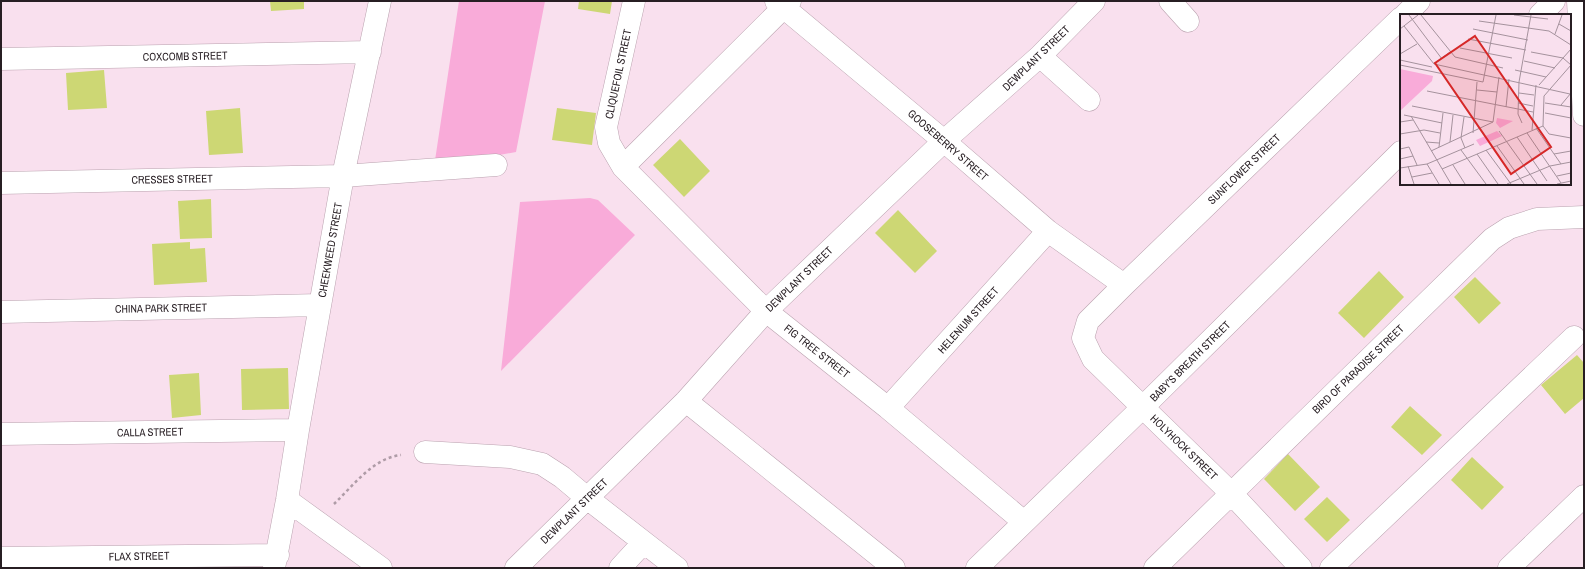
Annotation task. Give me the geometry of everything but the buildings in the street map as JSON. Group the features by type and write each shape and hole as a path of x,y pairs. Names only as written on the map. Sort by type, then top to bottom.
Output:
{"street":[{"name":"CHEEKWEED STREET","path":"276,561 343,176 380,1"},
{"name":"CLIQUEFOIL STREET","path":"623,167 609,143 606,127 634,1"},
{"name":"DEWPLANT STREET","path":"516,568 686,401 766,311 944,141 1040,56 1094,1"},
{"path":"1170,1 1188,21"},
{"path":"1405,14 1419,1"},
{"path":"1541,14 1554,1"},
{"path":"1578,1 1584,115"},
{"path":"623,167 783,3"},
{"name":"GOOSEBERRY STREET","path":"783,3 1048,232 1124,285"},
{"name":"SUNFLOWER STREET","path":"1088,321 1400,19"},
{"name":"COXCOMB STREET","path":"1,59 370,52"},
{"path":"1040,56 1089,100"},
{"name":"BABY'S BREATH STREET","path":"977,568 1143,407 1400,153"},
{"name":"CRESSES STREET","path":"1,182 343,176 496,165"},
{"name":"FIG TREE STREET","path":"623,167 766,311 888,408 1024,522"},
{"name":"BIRD OF PARADISE STREET","path":"1155,568 1492,239 1509,228 1537,219 1584,217"},
{"name":"HELENIUM STREET","path":"888,408 1048,232"},
{"name":"CHINA PARK STREET","path":"1,312 320,305"},
{"name":"HOLYHOCK STREET","path":"1088,321 1083,338 1093,359 1231,493 1301,568"},
{"path":"1331,568 1574,337"},
{"path":"686,401 894,568"},
{"name":"CALLA STREET","path":"1,434 298,430"},
{"path":"426,452 510,457 542,464 562,477 677,568"},
{"path":"1509,568 1584,496"},
{"path":"287,500 381,568"},
{"path":"620,568 644,543"},
{"name":"FLAX STREET","path":"1,558 276,561"}],"path":[{"path":"317,522 372,467 396,455 426,452"}],"shaded area":[{"path":"459,1 545,1 516,152 434,167"},
{"path":"590,198 598,200 635,235 501,371 520,202"}]}
